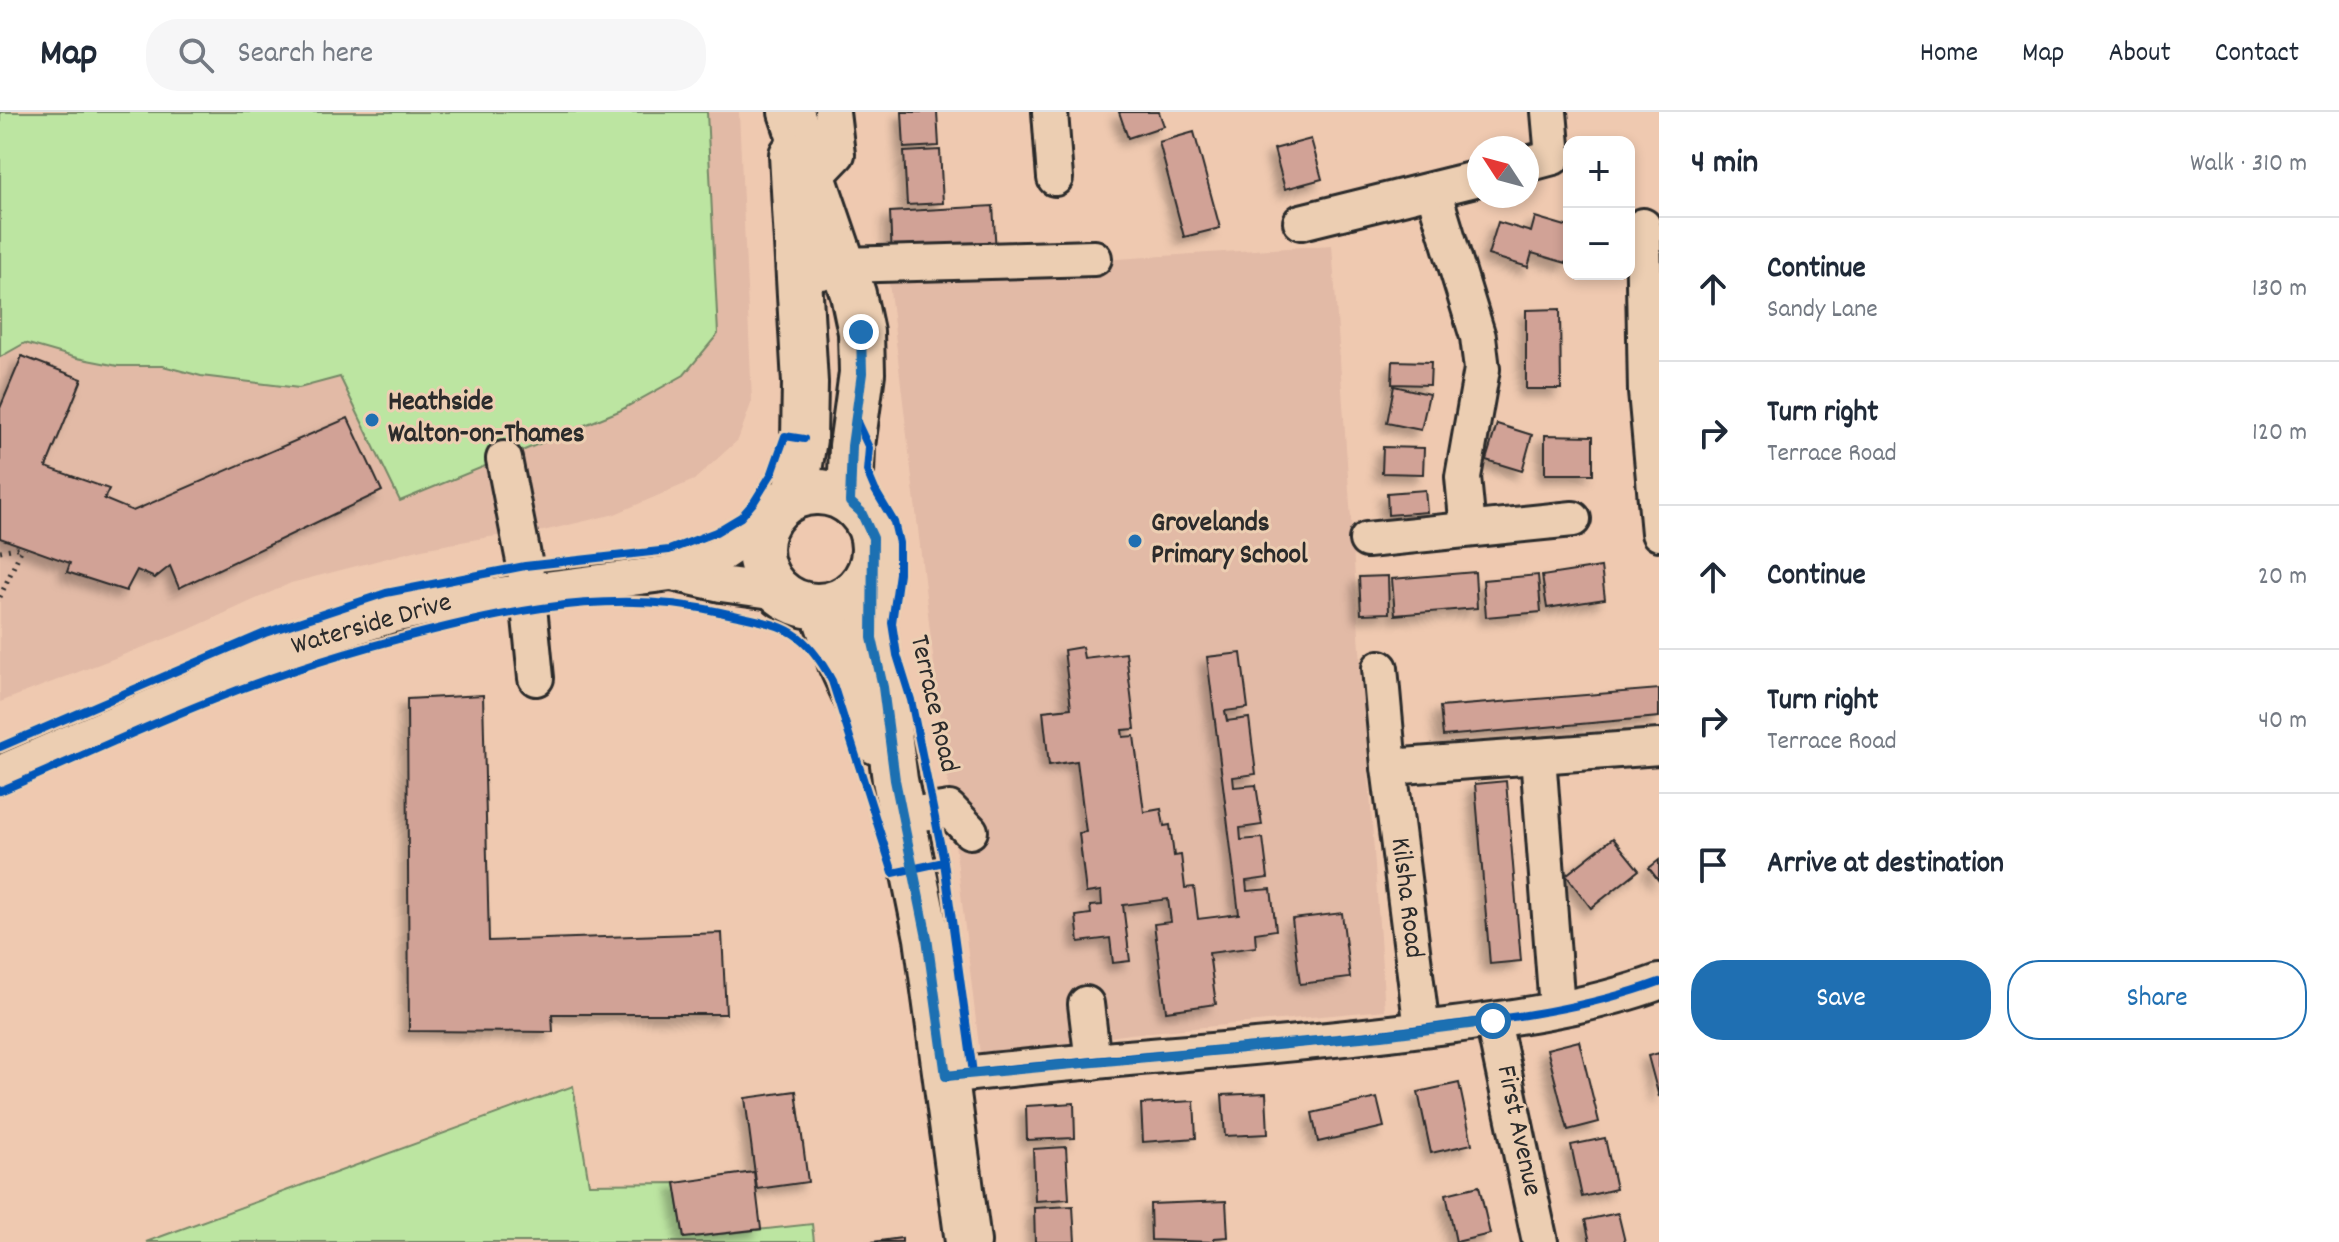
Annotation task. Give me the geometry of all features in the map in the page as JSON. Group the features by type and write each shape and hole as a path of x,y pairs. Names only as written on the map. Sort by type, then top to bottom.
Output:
{"main road":[{"path":"791,112 853,294 861,332 862,373 852,446 850,502"},
{"path":"781,510 823,492 850,502 861,512 873,538 874,553 871,568 860,587 843,600 822,606 802,604 771,584 762,567 760,548 781,510 804,439 805,383 797,279 791,112"},
{"name":"Terrace Road","path":"871,568 872,638 927,938 968,1242"},
{"name":"Terrace Road","path":"822,606 841,664 899,798"}],"street":[{"path":"814,178 837,154 832,112"},
{"path":"1050,112 1055,178"},
{"path":"1539,161 1553,157 1549,112"},
{"path":"1301,222 1467,181"},
{"path":"1433,190 1478,337 1482,369 1463,477 1468,529"},
{"path":"1643,226 1659,533"},
{"path":"797,279 843,265 1094,258"},
{"path":"504,459 525,566 536,678"},
{"name":"Waterside Drive","path":"0,773 274,654 392,615 526,589 671,573 718,556 781,510"},
{"path":"1367,540 1573,519"},
{"name":"Waterside Drive","path":"671,573 780,592"},
{"name":"Kilsha Road","path":"1380,668 1389,767 1422,1029"},
{"path":"1389,767 1659,747"},
{"path":"1538,756 1557,1009"},
{"path":"899,798 949,809 970,831"},
{"path":"946,1076 1493,1021 1628,993 1659,982"},
{"path":"1086,1004 1093,1062"},
{"name":"First Avenue","path":"1493,1021 1540,1242"}],"path":[{"path":"0,551 23,546 0,597"}],"shaded area":[{"name":"Heathside Walton-on-Thames","path":"0,112 739,112 752,401 738,440 694,480 615,514 543,531 422,549 291,583 188,630 0,702"},
{"name":"Grovelands Primary School","path":"1332,245 1385,1010 1130,1034 980,1055 888,274"}],"green space":[{"name":"Heathside Walton-on-Thames","path":"0,112 707,112 718,334 684,375 619,411 400,501 340,377 299,388 201,376 163,366 118,366 25,343 0,357"},
{"path":"573,1086 589,1184 675,1183 684,1238 812,1224 814,1242 146,1242"}],"building":[{"path":"902,112 937,112 939,146 904,148"},
{"path":"1119,112 1159,112 1164,126 1128,138"},
{"path":"1194,132 1220,228 1184,237 1159,142"},
{"path":"1311,139 1322,179 1285,189 1274,149"},
{"path":"940,150 943,203 907,205 904,152"},
{"path":"993,206 996,251 892,258 890,212"},
{"path":"1535,217 1563,225 1563,262 1532,253 1528,267 1488,255 1498,222 1531,232"},
{"path":"1560,309 1561,389 1526,389 1526,310"},
{"path":"22,356 82,379 46,467 109,489 104,499 133,511 348,418 382,491 179,588 170,566 155,578 137,570 126,591 67,572 70,563 0,538 0,408"},
{"path":"1393,361 1431,362 1430,385 1392,384"},
{"path":"1394,386 1429,394 1421,430 1387,423"},
{"path":"1497,424 1532,435 1522,471 1486,460"},
{"path":"1545,435 1593,436 1593,474 1545,474"},
{"path":"1383,447 1424,448 1423,474 1382,473"},
{"path":"1425,490 1427,512 1388,515 1387,493"},
{"path":"1601,567 1605,599 1547,608 1542,576"},
{"path":"1475,572 1477,608 1395,615 1392,579"},
{"path":"1538,575 1541,612 1486,617 1483,580"},
{"path":"1388,576 1389,613 1361,614 1359,577"},
{"path":"1082,647 1084,658 1126,653 1135,729 1122,730 1123,737 1134,736 1144,812 1161,809 1164,826 1170,825 1174,856 1181,855 1185,888 1194,887 1198,919 1239,914 1207,657 1241,653 1248,708 1225,711 1227,721 1249,718 1256,774 1233,777 1234,787 1256,785 1262,825 1240,828 1241,840 1263,838 1268,878 1246,881 1247,891 1271,889 1276,930 1255,933 1256,947 1209,953 1216,1004 1166,1011 1154,924 1171,922 1168,899 1123,905 1130,961 1113,963 1110,938 1079,942 1076,916 1091,914 1090,906 1102,905 1101,891 1086,893 1079,833 1086,832 1077,761 1049,765 1043,711 1071,708 1064,650"},
{"path":"1659,689 1659,717 1443,736 1440,707"},
{"path":"483,695 489,941 722,933 726,1014 552,1014 553,1032 409,1031 407,699"},
{"path":"1506,781 1521,961 1490,964 1475,784"},
{"path":"1613,838 1639,870 1591,908 1566,875"},
{"path":"1659,860 1659,881 1649,868"},
{"path":"1342,913 1350,978 1300,984 1292,919"},
{"path":"1579,1041 1599,1122 1568,1130 1547,1049"},
{"path":"1659,1053 1659,1097 1648,1056"},
{"path":"1459,1083 1472,1144 1431,1153 1418,1092"},
{"path":"796,1091 808,1182 757,1189 745,1098"},
{"path":"1266,1093 1268,1134 1225,1136 1222,1095"},
{"path":"1377,1098 1384,1127 1318,1142 1312,1113"},
{"path":"1194,1101 1196,1138 1143,1142 1141,1104"},
{"path":"1074,1103 1075,1138 1027,1140 1026,1106"},
{"path":"1605,1138 1616,1189 1582,1197 1571,1145"},
{"path":"1066,1147 1069,1199 1035,1201 1033,1149"},
{"path":"754,1172 761,1229 684,1238 675,1183"},
{"path":"1479,1186 1490,1234 1456,1242 1446,1194"},
{"path":"1226,1201 1228,1237 1214,1238 1214,1242 1151,1240 1150,1204"},
{"path":"1073,1206 1075,1242 1035,1242 1034,1208"},
{"path":"1618,1213 1625,1242 1590,1242 1585,1220"},
{"path":"902,1238 902,1242 872,1242"}],"cycle path":[{"path":"856,420 869,448 867,471 894,522 899,543 899,573 892,623 944,862 973,1073"},
{"path":"0,747 265,633 386,593 525,566 669,550 716,532 741,517 754,502 772,473 785,436 804,439"},
{"path":"0,791 212,700 360,650 517,612 585,603 653,602 758,621 799,637 821,662 832,681 893,873 944,862"},
{"path":"946,1076 1303,1043 1482,1021 1572,1007 1659,982"}],"place":[{"name":"Heathside Walton-on-Thames","path":"372,420"},
{"name":"Grovelands Primary School","path":"1135,541"}],"route":[{"path":"861,332 862,373 852,446 850,502 869,524 873,538 872,638 883,687 895,780 927,938 946,1076 1382,1035 1493,1021"}]}
